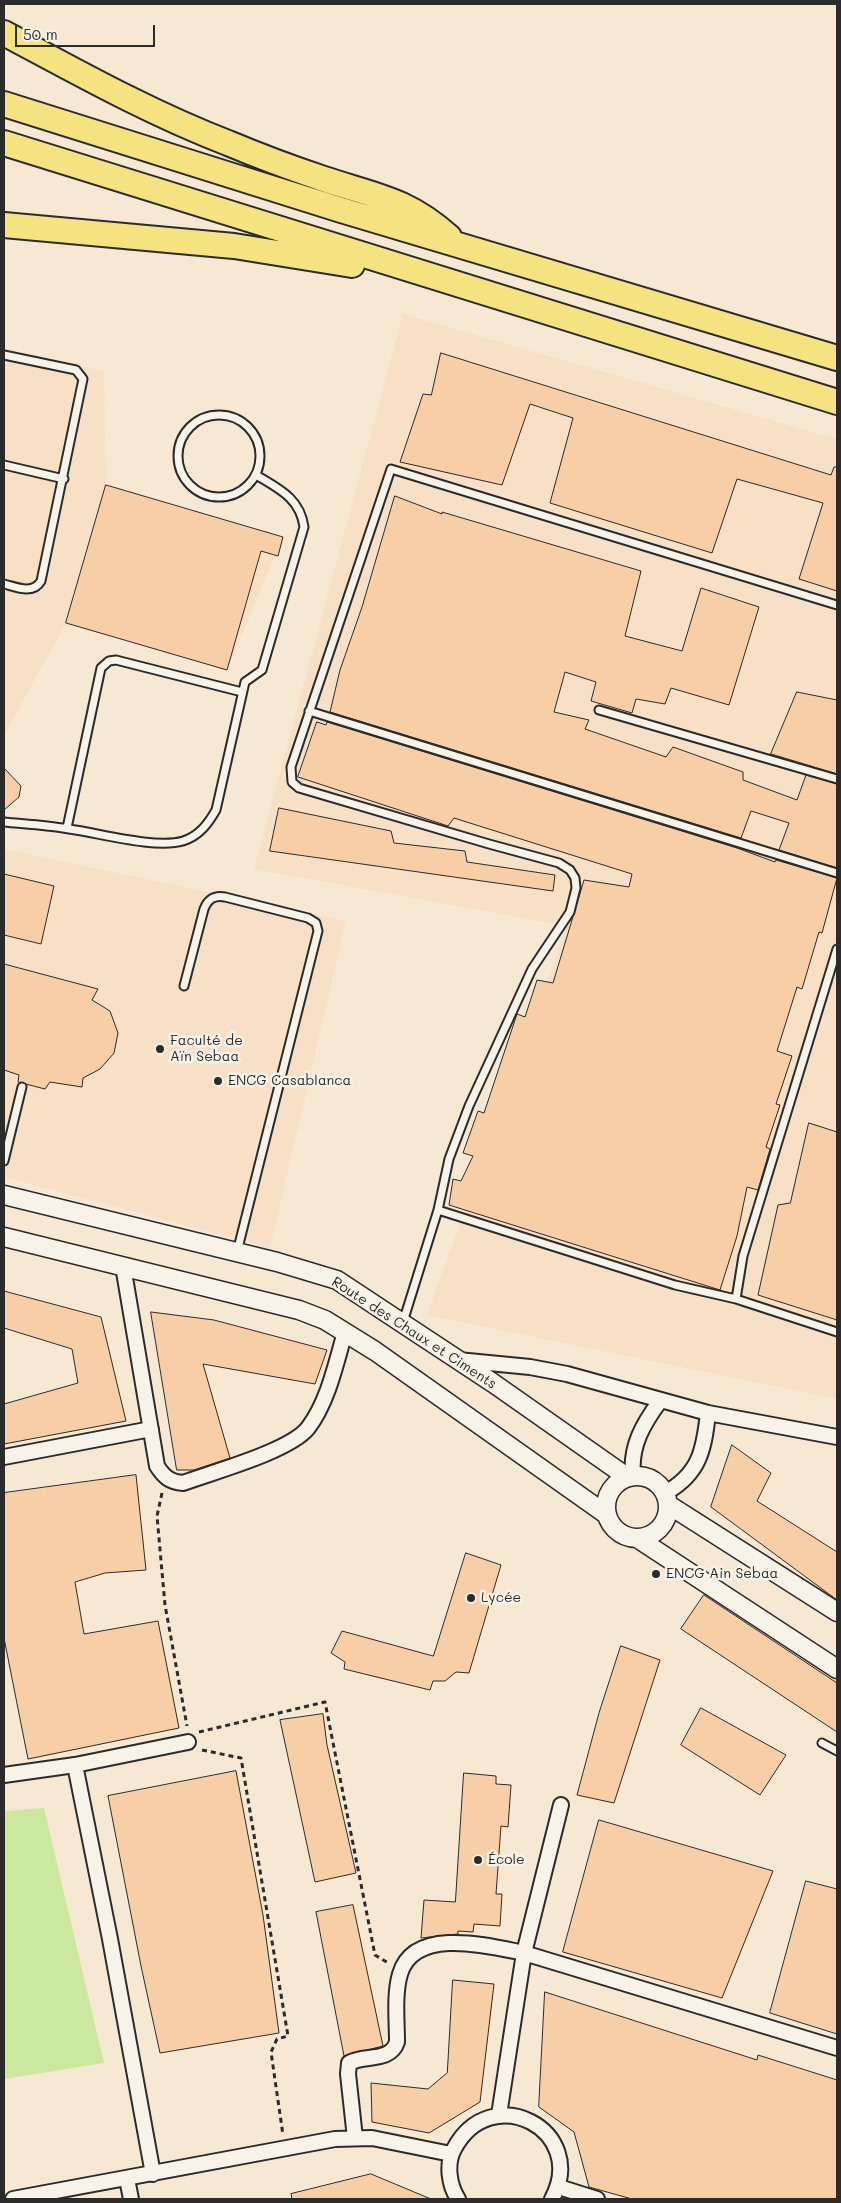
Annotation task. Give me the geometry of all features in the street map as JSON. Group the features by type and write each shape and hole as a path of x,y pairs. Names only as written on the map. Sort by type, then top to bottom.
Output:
{"highway":[{"path":"4,33 152,111 203,133 306,173 402,204 426,217 456,243"},
{"path":"4,104 314,202 837,358"},
{"path":"4,143 433,278 837,402"},
{"path":"4,224 234,246 433,278"}],"street":[{"name":"Route des Chaux et Ciments","path":"4,1195 312,1271 337,1280 403,1322 630,1477"},
{"path":"4,1237 299,1310 325,1320 345,1332 607,1515"},
{"path":"123,1266 158,1466 166,1478 171,1481 183,1483 298,1438 316,1417 327,1391 345,1332"},
{"path":"458,1360 522,1366 567,1374 708,1413 837,1437"},
{"path":"630,1477 637,1440 660,1401"},
{"path":"637,1538 650,1535 662,1526 668,1514 667,1499 700,1458 708,1413"},
{"path":"4,1458 151,1429"},
{"path":"837,1612 667,1499 652,1480 630,1477 617,1483 610,1492 606,1504 607,1515 611,1523 622,1534 637,1538 837,1669"},
{"path":"4,1775 75,1765 187,1739"},
{"path":"75,1765 110,1939 153,2174"},
{"path":"499,2115 524,1953 561,1805"},
{"path":"355,2138 347,2069 354,2060 388,2054 396,2046 398,1990 401,1971 417,1951 437,1944 471,1944 524,1953 837,2048"},
{"path":"458,2199 453,2192 449,2173 451,2154 461,2135 478,2121 499,2115 517,2116 534,2123 548,2135 558,2151 561,2169 555,2193 597,2199"},
{"path":"15,2199 285,2148 355,2138 390,2141 451,2154"},
{"path":"127,2179 131,2199"}],"lane":[{"path":"4,355 76,370 83,377 64,479 40,584 31,589 4,584"},
{"path":"208,416 229,416 239,420 254,434 259,444 259,465 256,475 245,488 231,495 220,497 200,492 191,485 180,467 179,451 183,436 198,420 208,416"},
{"path":"4,465 64,479"},
{"path":"403,1322 438,1210 449,1159 469,1106 532,969 568,919 576,888 575,878 570,870 559,863 299,788 292,782 290,767 391,470 837,605"},
{"path":"4,822 67,828 160,843 183,841 198,834 208,824 216,810 242,692 247,678 257,675 262,670 304,527 302,512 293,501 256,475"},
{"path":"67,828 101,668 104,663 116,660 242,692"},
{"path":"599,710 837,779"},
{"path":"309,711 837,873"},
{"path":"184,986 204,909 206,904 215,897 225,897 313,919 316,923 318,931 237,1253"},
{"path":"736,1299 744,1256 837,949"},
{"path":"4,1160 22,1087"},
{"path":"438,1210 675,1285 736,1299 837,1332"},
{"path":"822,1743 837,1751"}],"path":[{"path":"166,1478 156,1516 165,1605 187,1726 187,1739 190,1748 240,1758 288,2036 277,2039 270,2052 285,2148"},
{"path":"187,1739 324,1702 375,1955 401,1971"}],"shaded area":[{"path":"403,314 837,439 837,1399 427,1315 567,926 254,869"},
{"path":"4,351 104,371 106,485 283,537 227,670 66,623 4,735"},
{"name":"Faculté de Aïn Sebaa","path":"4,849 346,921 270,1248 4,1177"}],"green space":[{"path":"44,1808 104,2063 4,2079 4,1811"}],"building":[{"path":"441,353 831,475 834,467 837,467 837,591 799,579 823,503 737,479 712,553 550,503 573,418 530,404 502,485 400,462 423,394 431,395"},
{"path":"106,485 283,537 278,556 261,551 227,670 66,623"},
{"path":"395,496 442,514 442,512 641,571 625,636 682,651 701,588 759,607 729,705 671,688 665,704 636,699 632,713 591,701 596,682 565,672 554,712 589,720 585,729 666,757 673,747 743,772 743,780 797,800 806,775 837,784 837,868 779,850 789,823 751,811 741,838 330,712 340,670 362,607"},
{"path":"797,692 837,700 837,774 771,754"},
{"path":"317,722 326,725 327,722 737,848 775,862 776,860 837,878 822,933 819,932 802,989 797,987 777,1051 792,1056 776,1104 780,1105 766,1147 770,1149 758,1190 747,1187 737,1236 720,1290 449,1205 453,1179 461,1181 473,1156 463,1153 478,1111 484,1113 517,1014 525,1017 537,980 553,983 584,880 629,887 632,874 454,818 448,826 298,777"},
{"path":"4,768 21,786 19,797 4,810"},
{"path":"279,808 391,831 394,843 465,851 467,862 555,875 553,891 270,851"},
{"path":"4,874 54,886 41,944 4,935"},
{"path":"4,964 98,989 92,1000 110,1011 118,1033 114,1053 100,1069 83,1078 82,1087 50,1082 45,1089 18,1082 19,1075 4,1070"},
{"path":"809,1123 837,1132 837,1320 758,1295 778,1205 790,1203"},
{"path":"4,1291 101,1317 126,1421 4,1444 4,1404 78,1383 72,1349 4,1328"},
{"path":"151,1312 214,1320 327,1350 315,1384 203,1364 230,1458 194,1470 177,1470"},
{"path":"732,1445 771,1473 757,1501 837,1552 837,1600 711,1507"},
{"path":"136,1475 146,1570 105,1573 75,1582 84,1634 158,1621 179,1728 28,1759 4,1638 4,1493"},
{"name":"Lycée","path":"466,1553 501,1565 469,1673 456,1672 445,1681 433,1681 430,1690 344,1669 345,1662 331,1653 342,1631 433,1656"},
{"path":"704,1595 837,1683 837,1732 681,1629"},
{"path":"621,1646 660,1660 614,1803 577,1795 599,1713"},
{"path":"701,1708 786,1755 760,1795 681,1745"},
{"path":"323,1714 327,1745 356,1873 315,1882 280,1720"},
{"path":"236,1771 263,1915 279,2033 160,2053 108,1796"},
{"name":"École","path":"464,1773 496,1776 496,1784 511,1785 508,1827 501,1826 496,1894 502,1894 500,1926 474,1924 473,1932 458,1931 458,1934 421,1938 424,1900 455,1902"},
{"path":"599,1820 773,1871 722,1998 563,1952"},
{"path":"806,1881 837,1889 837,2034 770,2013"},
{"path":"353,1905 383,2046 344,2056 316,1912"},
{"path":"453,1980 494,1984 480,2102 429,2133 372,2122 371,2083 428,2089 447,2073"},
{"path":"545,1992 757,2060 758,2055 837,2080 837,2199 632,2199 589,2187 574,2132 539,2107"},
{"path":"371,2174 431,2199 292,2199 291,2194"}],"place":[{"name":"Faculté de Aïn Sebaa","path":"160,1049"},
{"name":"ENCG Casablanca","path":"218,1081"},
{"name":"ENCG Ain Sebaa","path":"656,1574"},
{"name":"Lycée","path":"471,1598"},
{"name":"École","path":"478,1860"}]}
